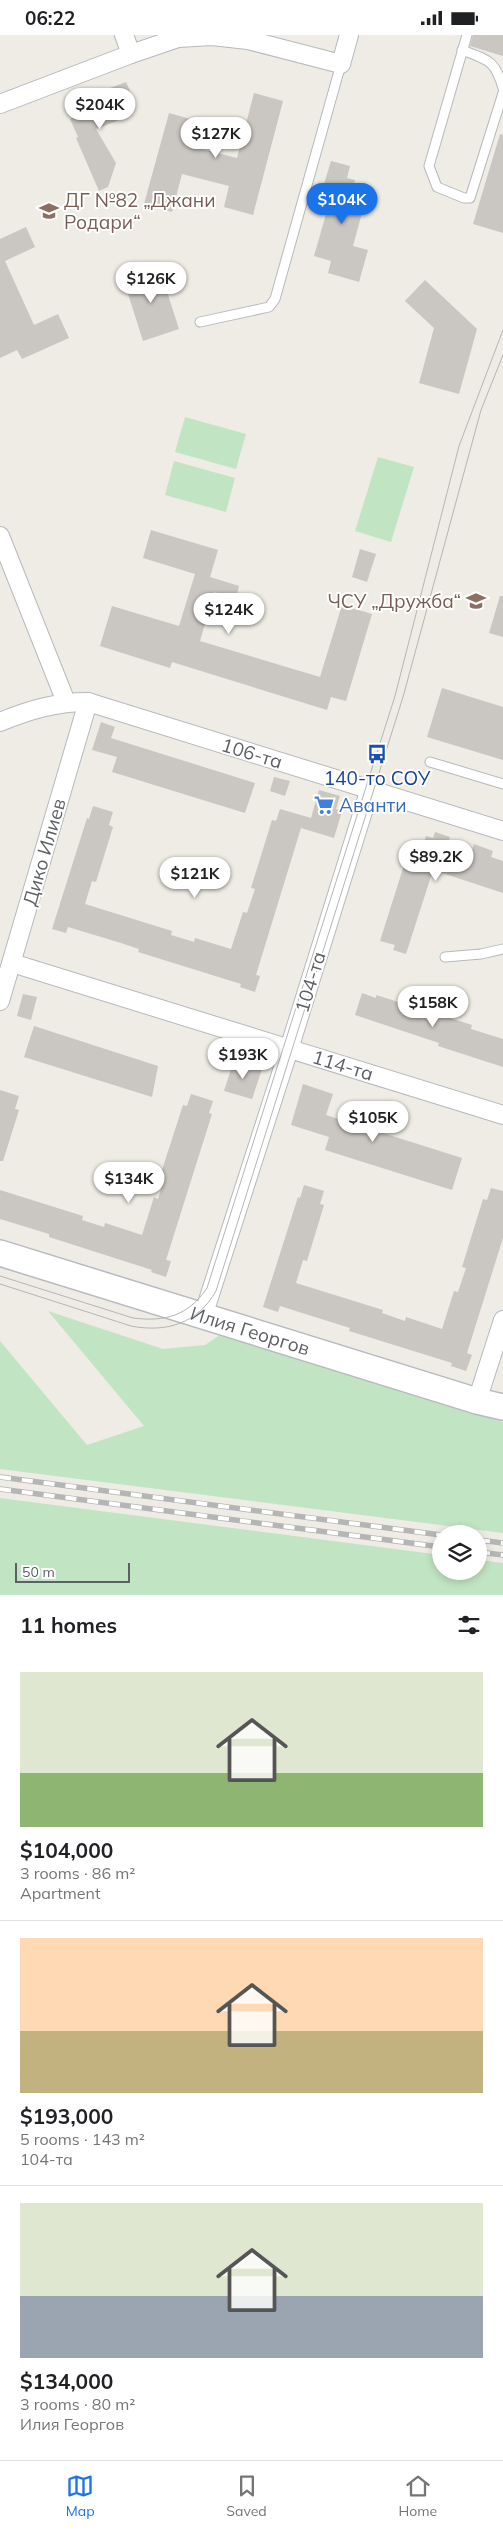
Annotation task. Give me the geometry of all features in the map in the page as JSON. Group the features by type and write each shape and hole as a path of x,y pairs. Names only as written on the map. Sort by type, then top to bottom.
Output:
{"street":[{"path":"124,35 131,53"},
{"path":"0,104 131,53 178,39 212,36 248,40 341,64 349,35"},
{"path":"0,537 66,702"},
{"name":"106-та","path":"0,722 31,710 66,702 88,702 503,831"},
{"name":"Дико Илиев","path":"0,1001 88,702"},
{"name":"104-та","path":"203,1316 370,789"},
{"name":"114-та","path":"12,963 503,1115"},
{"name":"Илия Георгов","path":"0,1253 477,1401 503,1407"},
{"path":"477,1401 503,1320"}],"lane":[{"path":"467,35 429,166 436,187 464,198 470,198 503,93"},
{"path":"462,50 491,61 499,74 503,88"},
{"path":"200,322 270,307 275,299 341,64"},
{"path":"430,762 503,784"},
{"path":"445,957 481,954 503,949"}],"green space":[{"path":"185,417 246,434 236,469 175,452"},
{"path":"378,457 414,467 391,542 355,531"},
{"path":"174,461 235,478 226,512 165,495"},
{"path":"48,1311 163,1349 205,1345 223,1333 503,1422 503,1533 487,1531 487,1525 440,1525 0,1469 0,1341 87,1445 144,1426"},
{"path":"0,1498 432,1554 432,1580 487,1580 487,1561 503,1563 503,1595 0,1595"}],"building":[{"path":"473,35 503,35 503,56 470,46"},
{"path":"126,82 132,95 117,121 96,129 116,163 108,187 99,191 76,138 78,137 70,119 74,117 71,110 94,100 92,95"},
{"path":"254,93 283,101 253,215 224,207 229,186 182,174 172,212 144,204 169,113 197,121 190,146 237,158"},
{"path":"500,134 503,135 503,233 473,224"},
{"path":"331,161 350,166 347,178 355,180 351,194 366,198 353,246 368,250 359,282 328,273 331,261 314,256 331,197 321,194"},
{"path":"26,227 35,247 5,261 34,325 58,314 69,338 22,359 17,350 0,358 0,239"},
{"path":"159,267 179,329 143,341 123,278"},
{"path":"425,280 477,329 459,394 419,383 434,328 405,301"},
{"path":"151,530 218,550 210,577 239,586 236,598 214,592 200,641 320,677 342,605 372,614 346,701 331,697 327,710 172,662 170,668 100,646 112,606 179,626 195,574 143,558"},
{"path":"360,549 376,554 367,582 352,577"},
{"path":"500,596 503,596 503,637 489,633"},
{"path":"442,688 503,707 503,760 427,737"},
{"path":"101,722 115,727 111,738 255,783 245,813 112,772 117,757 92,750"},
{"path":"274,777 290,781 285,796 270,791"},
{"path":"319,790 340,796 336,809 342,811 334,838 301,828 256,975 260,976 255,992 240,987 241,984 138,952 139,949 121,943 68,927 66,933 52,929 87,818 89,819 93,806 113,812 109,825 113,827 96,882 92,881 85,904 172,931 171,935 194,942 195,938 231,949 243,912 247,913 255,889 251,888 272,820 276,821 280,809 311,818"},
{"path":"435,832 450,837 448,843 472,851 474,844 493,851 491,857 503,861 503,893 433,870 406,954 393,950 395,945 380,941 405,862 410,863 416,846 422,848 426,836 433,838"},
{"path":"362,993 376,998 376,995 472,1025 471,1029 503,1039 503,1067 438,1046 439,1043 355,1015"},
{"path":"23,994 37,997 31,1020 17,1016"},
{"path":"34,1026 158,1066 152,1097 24,1057"},
{"path":"234,1060 262,1069 252,1099 224,1091"},
{"path":"303,1084 333,1094 326,1115 462,1158 452,1190 325,1150 329,1137 291,1125"},
{"path":"0,1090 19,1096 15,1109 19,1110 3,1161 0,1161"},
{"path":"191,1094 213,1101 209,1113 212,1114 166,1260 171,1261 166,1277 151,1272 152,1270 49,1237 49,1234 0,1219 0,1190 83,1216 82,1220 104,1227 105,1223 142,1235 154,1197 158,1199 165,1175 161,1173 183,1105 187,1106"},
{"path":"304,1185 324,1191 320,1204 324,1205 307,1261 303,1260 296,1283 383,1310 382,1313 405,1321 406,1317 442,1329 454,1291 458,1292 466,1268 462,1267 483,1199 487,1200 491,1188 503,1191 503,1238 467,1353 472,1355 466,1371 451,1366 452,1363 349,1331 350,1328 280,1306 278,1312 263,1307 298,1197 300,1198"}],"tram line":[{"path":"0,1276 133,1318 145,1319 165,1318 184,1311 207,1288 395,696 459,446 503,330"},
{"path":"0,1284 131,1326 144,1328 169,1326 191,1318 209,1302 216,1291 403,697 481,410 503,355"}],"railway":[{"path":"0,1477 432,1534"},
{"path":"0,1489 432,1546"},
{"path":"487,1541 503,1543"},
{"path":"487,1553 503,1555"}],"place":[{"name":"ДГ №82 „Джани Родари“","path":"49,211"},
{"name":"ЧСУ „Дружба“","path":"476,601"},
{"name":"140-то СОУ","path":"377,754"},
{"name":"Аванти","path":"324,805"}]}
